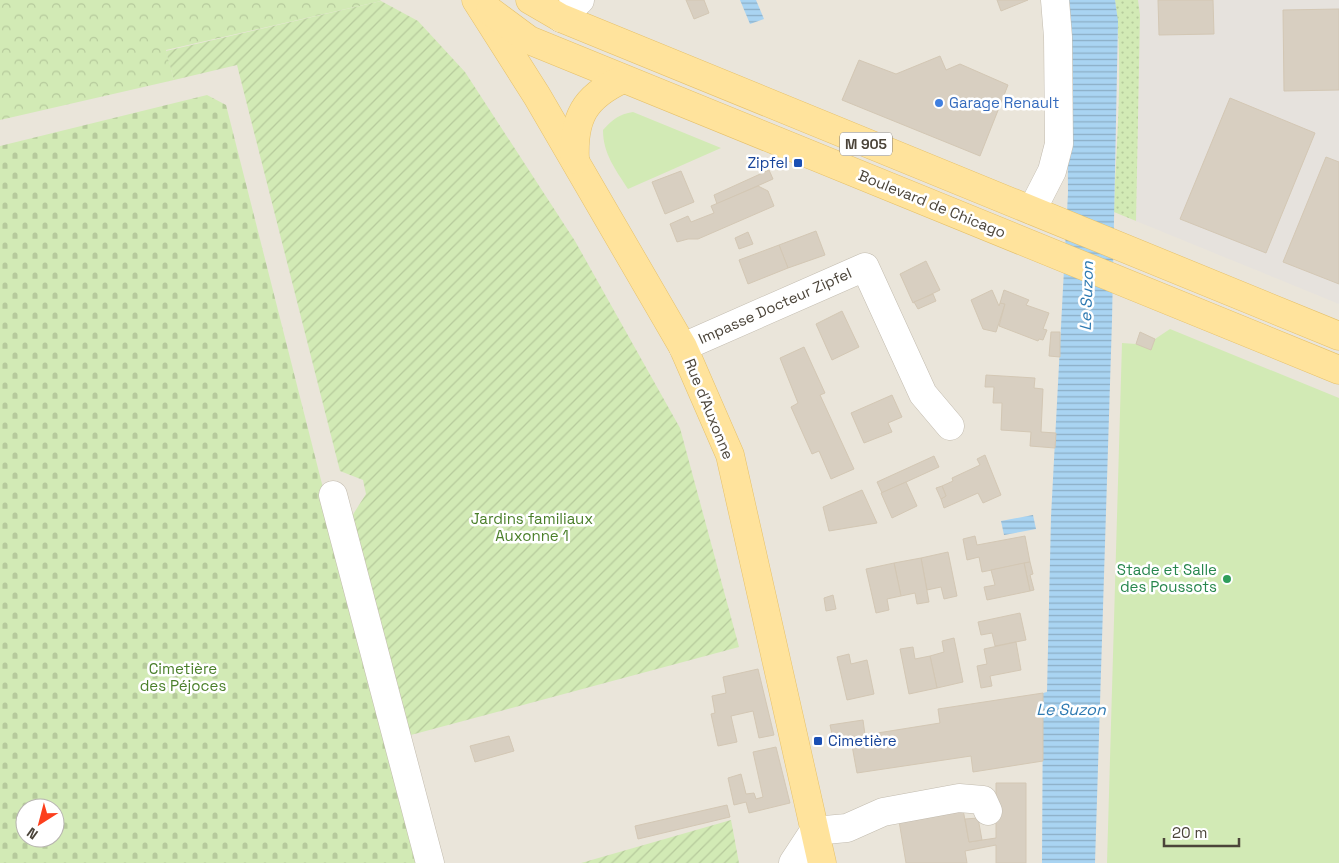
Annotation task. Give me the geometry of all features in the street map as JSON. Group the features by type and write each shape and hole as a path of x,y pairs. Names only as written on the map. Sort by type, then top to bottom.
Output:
{"main road":[{"name":"Boulevard de Chicago","path":"530,0 570,9 676,65 1339,336"},
{"name":"Boulevard de Chicago","path":"475,1 529,40 1339,370"},
{"path":"475,1 632,63 676,65"},
{"name":"Rue d'Auxonne","path":"475,1 575,160 683,347 730,455 822,863"},
{"path":"575,160 574,139 576,125 580,116 607,86 623,79"}],"street":[{"path":"1032,210 1052,171 1059,144 1058,37 1055,0"},
{"name":"Impasse Docteur Zipfel","path":"683,347 865,267 923,394 950,426"},
{"path":"333,495 430,863"},
{"path":"794,863 814,831 847,828 883,812 959,798 983,800 988,812"}],"shaded area":[{"path":"0,0 1339,0 1339,863 0,863"},
{"path":"1138,0 1339,0 1339,304 1136,221 1139,71"}],"green space":[{"path":"0,0 381,1 166,50 174,80 0,120"},
{"path":"1115,0 1138,0 1140,15 1136,221 1114,212 1119,106 1119,52"},
{"name":"Jardins familiaux Auxonne 1","path":"381,1 418,21 465,72 575,241 680,428 739,647 407,736 352,516 366,494 363,480 340,471 237,65 174,80 166,51"},
{"name":"Cimetière des Péjoces","path":"207,95 226,105 418,863 0,863 0,146"},
{"path":"633,112 721,148 628,189 605,147 603,130 616,118"},
{"name":"Stade et Salle des Poussots","path":"1170,329 1339,398 1339,863 1107,863 1122,343 1136,344 1150,349 1155,339"},
{"path":"731,820 739,863 581,863"}],"water":[{"path":"740,0 756,0 764,19 750,24"},
{"name":"Le Suzon","path":"1063,0 1115,0 1118,21 1112,320 1095,863 1042,863 1043,693 1047,692 1051,517 1068,193 1067,63"},
{"path":"1033,515 1036,529 1004,535 1001,521"}],"building":[{"path":"686,0 704,0 709,13 694,19"},
{"path":"997,0 1028,0 1001,11"},
{"path":"1158,0 1213,0 1214,34 1159,35"},
{"path":"1339,9 1339,90 1284,91 1283,10"},
{"path":"940,56 946,70 960,64 1008,85 980,156 842,100 859,60 896,74"},
{"path":"1230,98 1315,133 1266,253 1180,219"},
{"path":"1326,157 1339,162 1339,284 1283,262"},
{"path":"769,170 773,179 717,204 714,195"},
{"path":"681,171 694,202 665,214 652,182"},
{"path":"758,186 768,191 774,206 698,239 677,242 670,224 688,216 691,222 714,213 711,206"},
{"path":"816,231 825,255 788,268 779,245"},
{"path":"748,232 753,244 739,249 735,238"},
{"path":"779,245 788,268 748,284 739,260"},
{"path":"926,261 940,290 913,303 900,274"},
{"path":"992,290 999,306 1000,303 1005,304 996,332 983,329 971,300"},
{"path":"1004,290 1029,300 1026,305 1049,313 1043,329 1047,330 1043,340 1039,339 1038,341 999,326 1005,304 1000,303"},
{"path":"933,294 936,301 918,309 914,302"},
{"path":"842,311 859,347 832,360 816,324"},
{"path":"1051,332 1060,332 1060,357 1049,356"},
{"path":"1140,332 1155,339 1151,350 1136,344"},
{"path":"804,347 825,393 820,395 854,469 831,479 819,451 812,454 791,407 798,403 780,358"},
{"path":"986,375 1035,378 1034,388 1043,389 1041,432 1056,433 1055,448 1030,446 1031,432 1001,430 1002,403 993,403 994,387 985,387"},
{"path":"892,395 902,417 888,423 892,432 864,443 851,413"},
{"path":"985,455 1001,495 983,503 978,493 944,508 941,499 946,496 942,486 953,481 952,478 980,465 977,459"},
{"path":"934,456 939,467 882,493 877,482"},
{"path":"906,482 917,506 892,518 881,493"},
{"path":"942,486 946,496 941,499 936,488"},
{"path":"862,490 877,523 829,531 823,507"},
{"path":"975,536 977,545 1025,536 1030,562 982,572 979,557 967,560 963,539"},
{"path":"948,552 957,596 944,599 941,587 927,590 921,558"},
{"path":"921,558 929,602 917,604 915,593 901,596 894,563"},
{"path":"1030,562 1033,574 1030,575 1034,590 1030,591 1024,563"},
{"path":"894,563 901,596 887,599 889,610 876,613 866,569"},
{"path":"1024,563 1030,591 987,600 984,587 995,585 991,570"},
{"path":"833,595 836,609 826,611 824,598"},
{"path":"1020,613 1026,640 995,646 992,633 981,635 978,622"},
{"path":"954,638 963,682 937,688 930,656 944,652 942,641"},
{"path":"1016,642 1021,670 990,676 992,686 981,688 977,666 987,664 984,649"},
{"path":"913,647 915,659 930,656 937,688 909,694 900,649"},
{"path":"849,654 851,664 867,660 874,694 847,700 837,657"},
{"path":"758,669 774,735 759,738 753,711 731,716 737,742 718,746 711,714 715,713 712,696 726,693 723,677"},
{"path":"1043,693 1043,761 973,772 971,756 857,773 851,740 834,743 830,725 863,720 865,735 940,723 938,709"},
{"path":"509,736 514,751 475,762 470,746"},
{"path":"776,747 790,803 749,813 746,802 734,805 728,778 741,774 746,794 754,793 756,799 763,797 753,752"},
{"path":"996,783 1026,783 1026,863 996,863 996,845 965,851 967,863 906,863 898,815 962,804 969,842 996,838"},
{"path":"727,805 730,817 638,839 635,826"},
{"path":"978,818 982,840 969,842 965,819"}],"place":[{"name":"Garage Renault","path":"939,103"},
{"name":"Zipfel","path":"798,163"},
{"name":"Stade et Salle des Poussots","path":"1227,579"},
{"name":"Cimetière","path":"818,741"}]}
